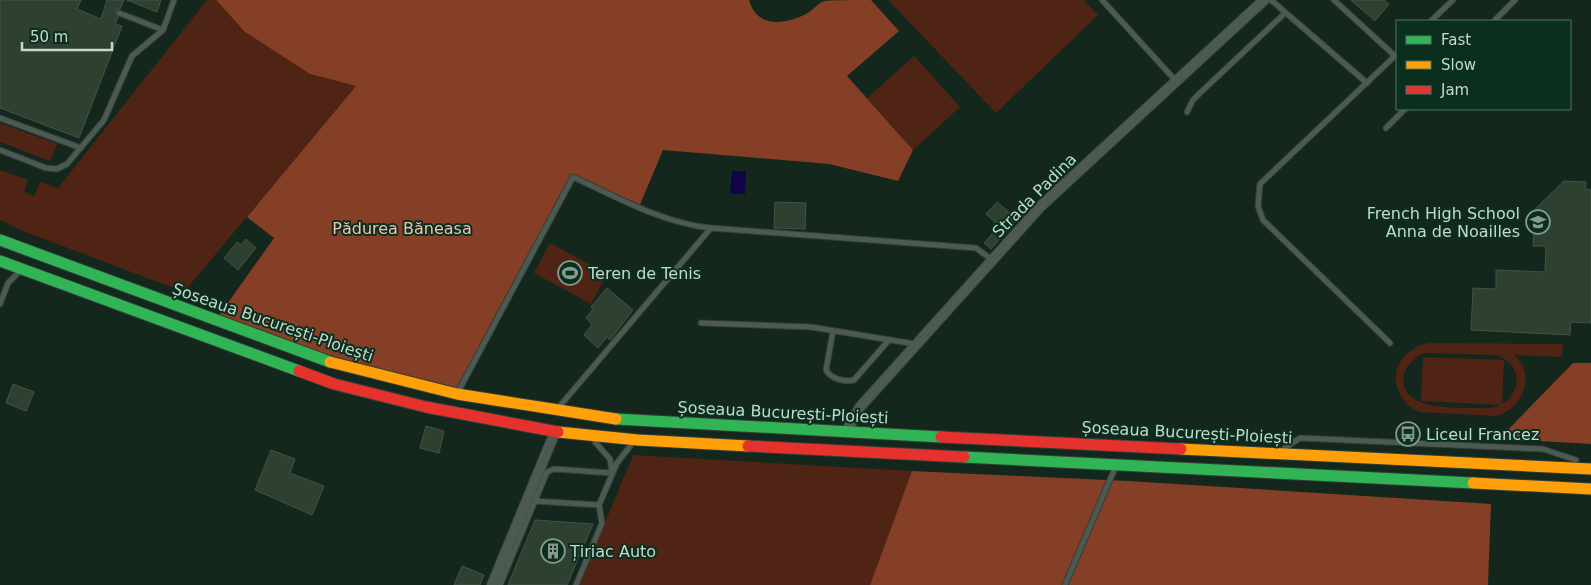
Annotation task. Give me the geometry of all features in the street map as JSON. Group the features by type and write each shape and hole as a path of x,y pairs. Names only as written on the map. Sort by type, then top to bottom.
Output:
{"highway":[{"name":"Șoseaua București-Ploiești","path":"0,240 324,360 456,394 598,418 702,425 1591,467"},
{"path":"0,261 334,384 426,407 555,432 638,440 1117,463 1591,489"}],"street":[{"name":"Strada Padina","path":"846,432 860,407 991,259 1041,206 1264,0"},
{"path":"492,585 555,432"}],"lane":[{"path":"0,150 46,168 57,169 67,164 104,120 132,56 163,30 174,0"},
{"path":"1102,0 1176,81"},
{"path":"1271,0 1367,83"},
{"path":"1334,0 1396,55 1260,184 1258,206 1263,220 1390,343"},
{"path":"1432,20 1453,0"},
{"path":"1495,20 1515,0"},
{"path":"119,13 163,30"},
{"path":"1187,112 1193,100 1285,13"},
{"path":"1386,128 1405,110"},
{"path":"0,118 80,148"},
{"path":"456,394 573,177 639,208 688,225 976,248 991,259"},
{"path":"555,411 711,228"},
{"path":"0,302 8,283 22,269"},
{"path":"700,323 811,327 916,344"},
{"path":"833,331 826,370 830,376 846,382 854,380 889,340"},
{"path":"588,436 606,454 612,473"},
{"path":"1278,453 1300,438 1308,438 1543,449 1591,467"},
{"path":"576,585 602,524 599,506 612,473 626,450 638,440"},
{"path":"1065,585 1117,463"},
{"path":"500,585 545,475 550,470 612,473"},
{"path":"534,501 599,506"}],"shaded area":[{"path":"207,0 216,0 245,32 310,74 356,86 184,292 23,231 0,220 0,170 28,180 24,192 34,196 40,182 58,188"},
{"path":"888,0 1084,0 1098,15 996,113"},
{"path":"914,56 960,107 913,150 867,98"},
{"path":"0,123 57,144 50,161 0,142"},
{"path":"732,171 746,171 745,194 730,193"},
{"name":"Teren de Tenis","path":"550,243 607,274 591,304 534,273"},
{"path":"1429,343 1563,344 1562,357 1514,355 1521,363 1526,377 1523,392 1515,405 1503,414 1496,416 1419,412 1408,404 1400,395 1396,384 1396,373 1406,354 1416,347","holes":["1425,353 1496,355 1506,360 1513,367 1516,383 1509,399 1491,408 1451,408 1422,403 1411,396 1404,387 1404,374 1407,367 1415,358"]},
{"path":"1423,357 1504,360 1502,405 1421,401"},
{"path":"633,455 912,471 870,585 579,585"}],"green space":[{"name":"Pădurea Băneasa","path":"216,0 749,0 758,16 772,22 780,22 798,18 824,1 871,0 899,31 847,76 913,150 898,181 829,164 663,150 639,207 573,177 457,394 215,321 274,238 247,217 356,86 310,74 245,32"},
{"path":"1573,363 1591,363 1591,444 1499,439"},
{"path":"912,471 1128,481 1491,504 1488,585 870,585"}],"building":[{"path":"0,0 81,0 77,9 101,19 107,0 124,0 120,9 117,9 115,13 118,17 115,24 122,26 79,138 0,108"},
{"path":"127,0 161,0 157,12"},
{"path":"1351,0 1384,0 1389,4 1375,21"},
{"path":"1564,181 1586,182 1585,189 1591,190 1591,323 1571,322 1570,335 1471,330 1473,288 1496,289 1496,270 1545,272 1546,246 1533,246 1535,209"},
{"path":"775,202 806,203 805,229 774,228"},
{"path":"997,202 1017,219 991,249 984,243 999,226 986,214"},
{"path":"246,239 256,248 238,270 224,258 237,242 241,245"},
{"path":"607,288 633,310 610,340 607,337 598,348 584,335 592,325 586,318 593,309 591,307"},
{"path":"13,384 34,392 26,411 6,403"},
{"path":"426,426 444,431 439,453 420,448"},
{"path":"271,450 295,459 290,473 324,486 312,515 255,490"},
{"name":"Țiriac Auto","path":"535,520 593,524 567,585 508,585"},
{"path":"462,566 484,575 480,585 454,585"}],"traffic: fast":[{"path":"0,240 330,362"},
{"path":"0,261 299,371"},
{"path":"616,419 941,437"},
{"path":"964,457 1473,483"}],"traffic: slow":[{"path":"330,362 457,394 616,419"},
{"path":"558,432 638,440 748,446"},
{"path":"1181,449 1591,469"},
{"path":"1473,483 1591,489"}],"traffic: jam":[{"path":"299,371 334,384 426,407 558,432"},
{"path":"941,437 1181,449"},
{"path":"748,446 964,457"}],"place":[{"name":"French High School Anna de Noailles","path":"1538,222"},
{"name":"Teren de Tenis","path":"570,273"},
{"name":"Liceul Francez","path":"1408,434"},
{"name":"Țiriac Auto","path":"553,551"}]}
